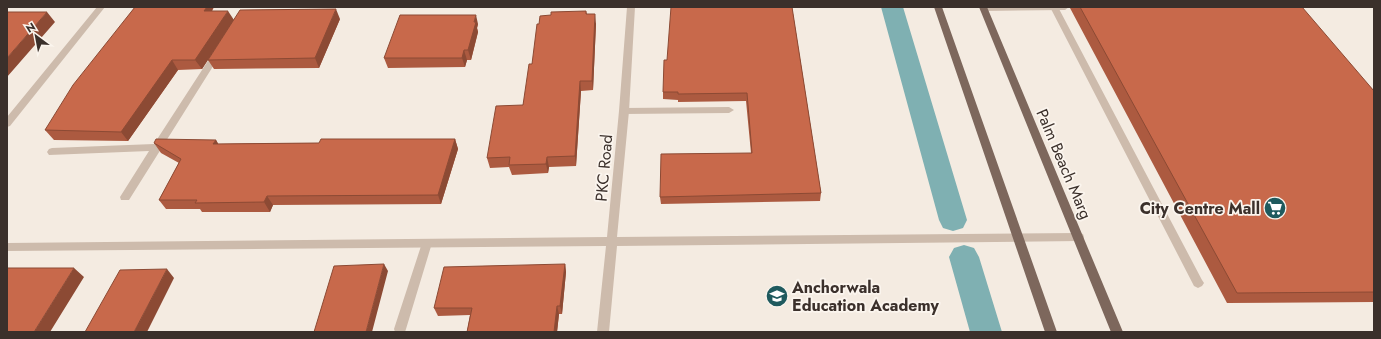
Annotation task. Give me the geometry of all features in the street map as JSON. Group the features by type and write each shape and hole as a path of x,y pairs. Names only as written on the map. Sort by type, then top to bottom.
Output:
{"main road":[{"path":"938,7 1052,332"},
{"name":"Palm Beach Marg","path":"983,7 1117,332"}],"street":[{"path":"7,124 101,7"},
{"name":"PKC Road","path":"603,332 624,111 631,7"},
{"path":"983,7 1065,7"},
{"path":"1054,7 1198,284"},
{"path":"125,197 222,47"},
{"path":"624,111 729,110"},
{"path":"52,152 157,147"},
{"path":"7,247 1079,237"},
{"path":"400,329 427,243"}],"building":[{"path":"135,7 207,7 204,11 228,11 195,60 172,60 121,132 45,130 73,85"},
{"path":"671,7 792,7 821,193 660,197 661,154 752,153 747,93 678,94 678,92 663,92 664,60 667,60"},
{"name":"City Centre Mall","path":"1080,7 1302,7 1374,91 1374,292 1237,293"},
{"path":"336,9 315,58 208,60 240,10"},
{"path":"586,11 586,14 595,14 592,81 580,81 575,156 547,157 546,164 509,165 510,157 487,158 496,106 523,105 529,64 532,64 537,24 539,24 540,16 551,15 551,12"},
{"path":"7,12 47,12 7,58"},
{"path":"400,15 476,15 474,22 476,22 468,50 464,50 462,58 384,58"},
{"path":"156,139 216,140 213,144 319,143 321,139 455,139 438,195 267,196 264,202 195,203 197,200 159,200 181,159 154,143"},
{"path":"384,264 366,332 314,332 334,266"},
{"path":"565,264 560,306 557,306 554,332 467,332 472,308 434,308 444,267"},
{"path":"7,268 74,268 34,332 7,332"},
{"path":"167,269 134,332 85,332 120,270"}],"waterway":[{"path":"892,7 953,220"},
{"path":"964,257 986,332"}],"place":[{"name":"City Centre Mall","path":"1275,208"},
{"name":"Anchorwala Education Academy","path":"777,296"}]}
